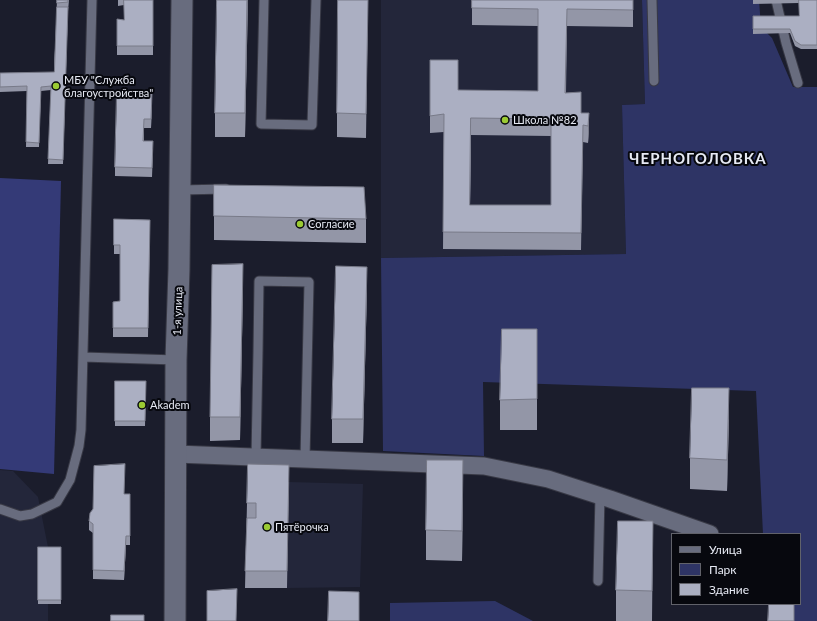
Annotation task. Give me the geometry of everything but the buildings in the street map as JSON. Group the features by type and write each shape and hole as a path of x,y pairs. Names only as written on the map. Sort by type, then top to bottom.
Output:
{"street":[{"name":"1-я улица","path":"174,621 176,360 179,269 182,0"},
{"path":"176,454 484,466 548,479 600,495 707,533"}],"lane":[{"path":"0,510 20,516 32,514 57,502 70,480 79,446 81,430 92,0"},
{"path":"264,0 261,124 312,126 316,0"},
{"path":"652,0 654,81"},
{"path":"776,0 786,43 798,83"},
{"path":"180,190 235,189"},
{"path":"256,457 258,281 309,282 306,459"},
{"path":"83,357 176,360"},
{"path":"598,581 600,495"}],"shaded area":[{"path":"381,0 642,0 645,104 622,105 626,254 381,258"},
{"path":"0,178 61,181 54,474 0,469"},
{"path":"0,470 13,471 38,497 49,552 38,552 38,604 48,604 48,621 0,621"},
{"path":"289,482 363,484 360,587 287,588"}],"green space":[{"path":"642,0 759,0 761,27 772,38 793,87 817,87 817,621 794,621 794,605 801,605 801,533 763,533 756,391 483,382 484,456 383,451 381,258 626,254 622,105 645,104"},
{"path":"495,601 533,621 390,621 390,603"}],"place":[{"name":"МБУ \"Служба благоустройства\"","path":"56,86"},
{"name":"Школа №82","path":"505,120"},
{"name":"Согласие","path":"300,224"},
{"name":"Akadem","path":"142,405"},
{"name":"Пятёрочка","path":"267,527"}],"district":[{"name":"ЧЕРНОГОЛОВКА","path":"698,159"}]}
